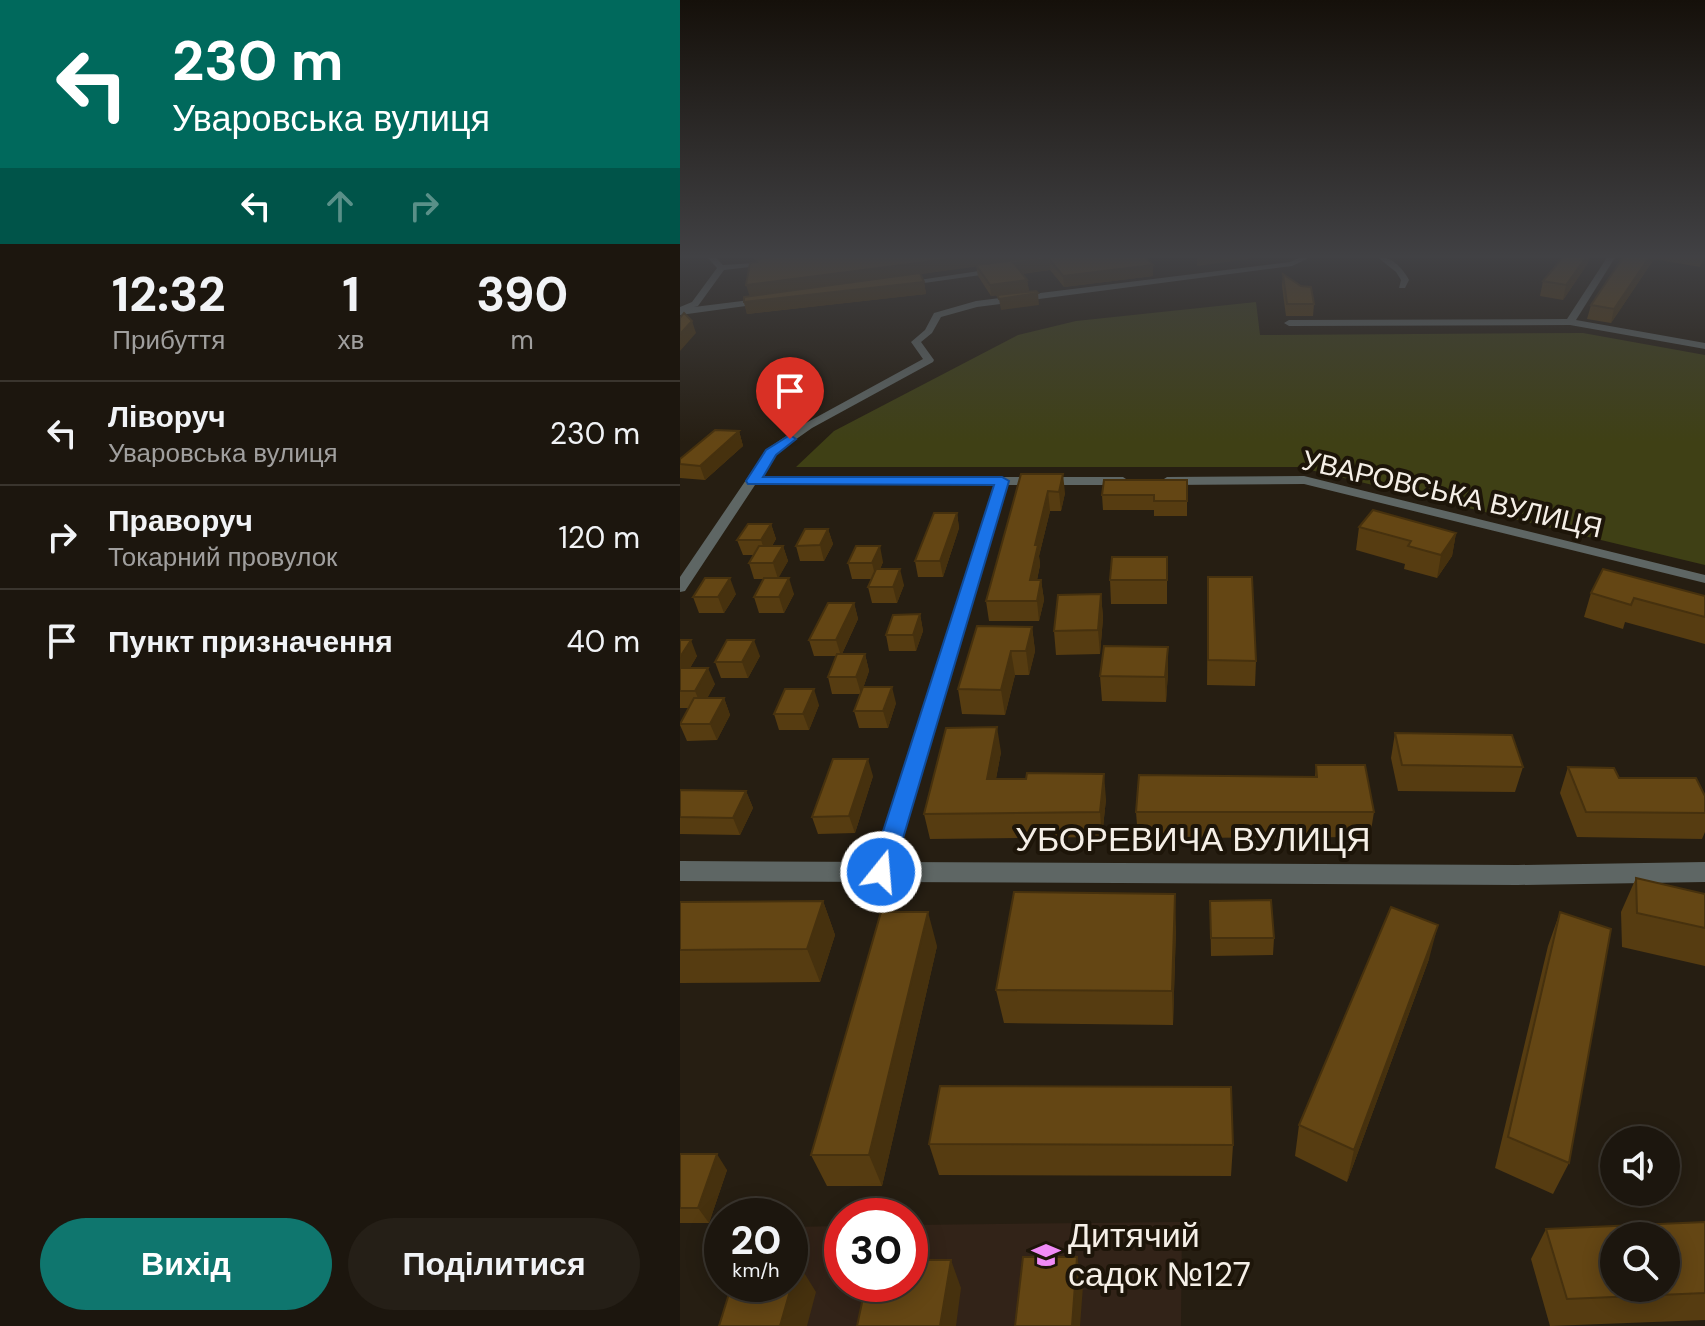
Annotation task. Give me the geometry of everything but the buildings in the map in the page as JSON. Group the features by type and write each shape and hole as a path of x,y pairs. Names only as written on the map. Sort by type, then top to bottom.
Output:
{"street":[{"path":"680,588 771,452 808,426 929,360 916,342 929,331 936,318"},
{"path":"1570,322 1573,318"},
{"path":"1289,323 1570,322 1705,346"},
{"name":"УВАРОВСЬКА ВУЛИЦЯ","path":"753,481 1304,480 1705,579"},
{"path":"881,872 1002,481"},
{"name":"УБОРЕВИЧА ВУЛИЦЯ","path":"680,871 1502,875 1705,872"}],"shaded area":[{"path":"1106,318 1258,318 1260,335 1583,333 1705,355 1705,565 1298,467 796,467 834,431 1018,335 1076,321"},
{"name":"Дитячий садок №127","path":"1182,1222 1181,1326 731,1326 765,1302 808,1302 808,1227 824,1226 824,1302 928,1302 928,1225"}],"place":[{"name":"Дитячий садок №127","path":"1046,1255"}],"route":[{"path":"790,439 771,452 753,481 1002,481 881,872"}]}
